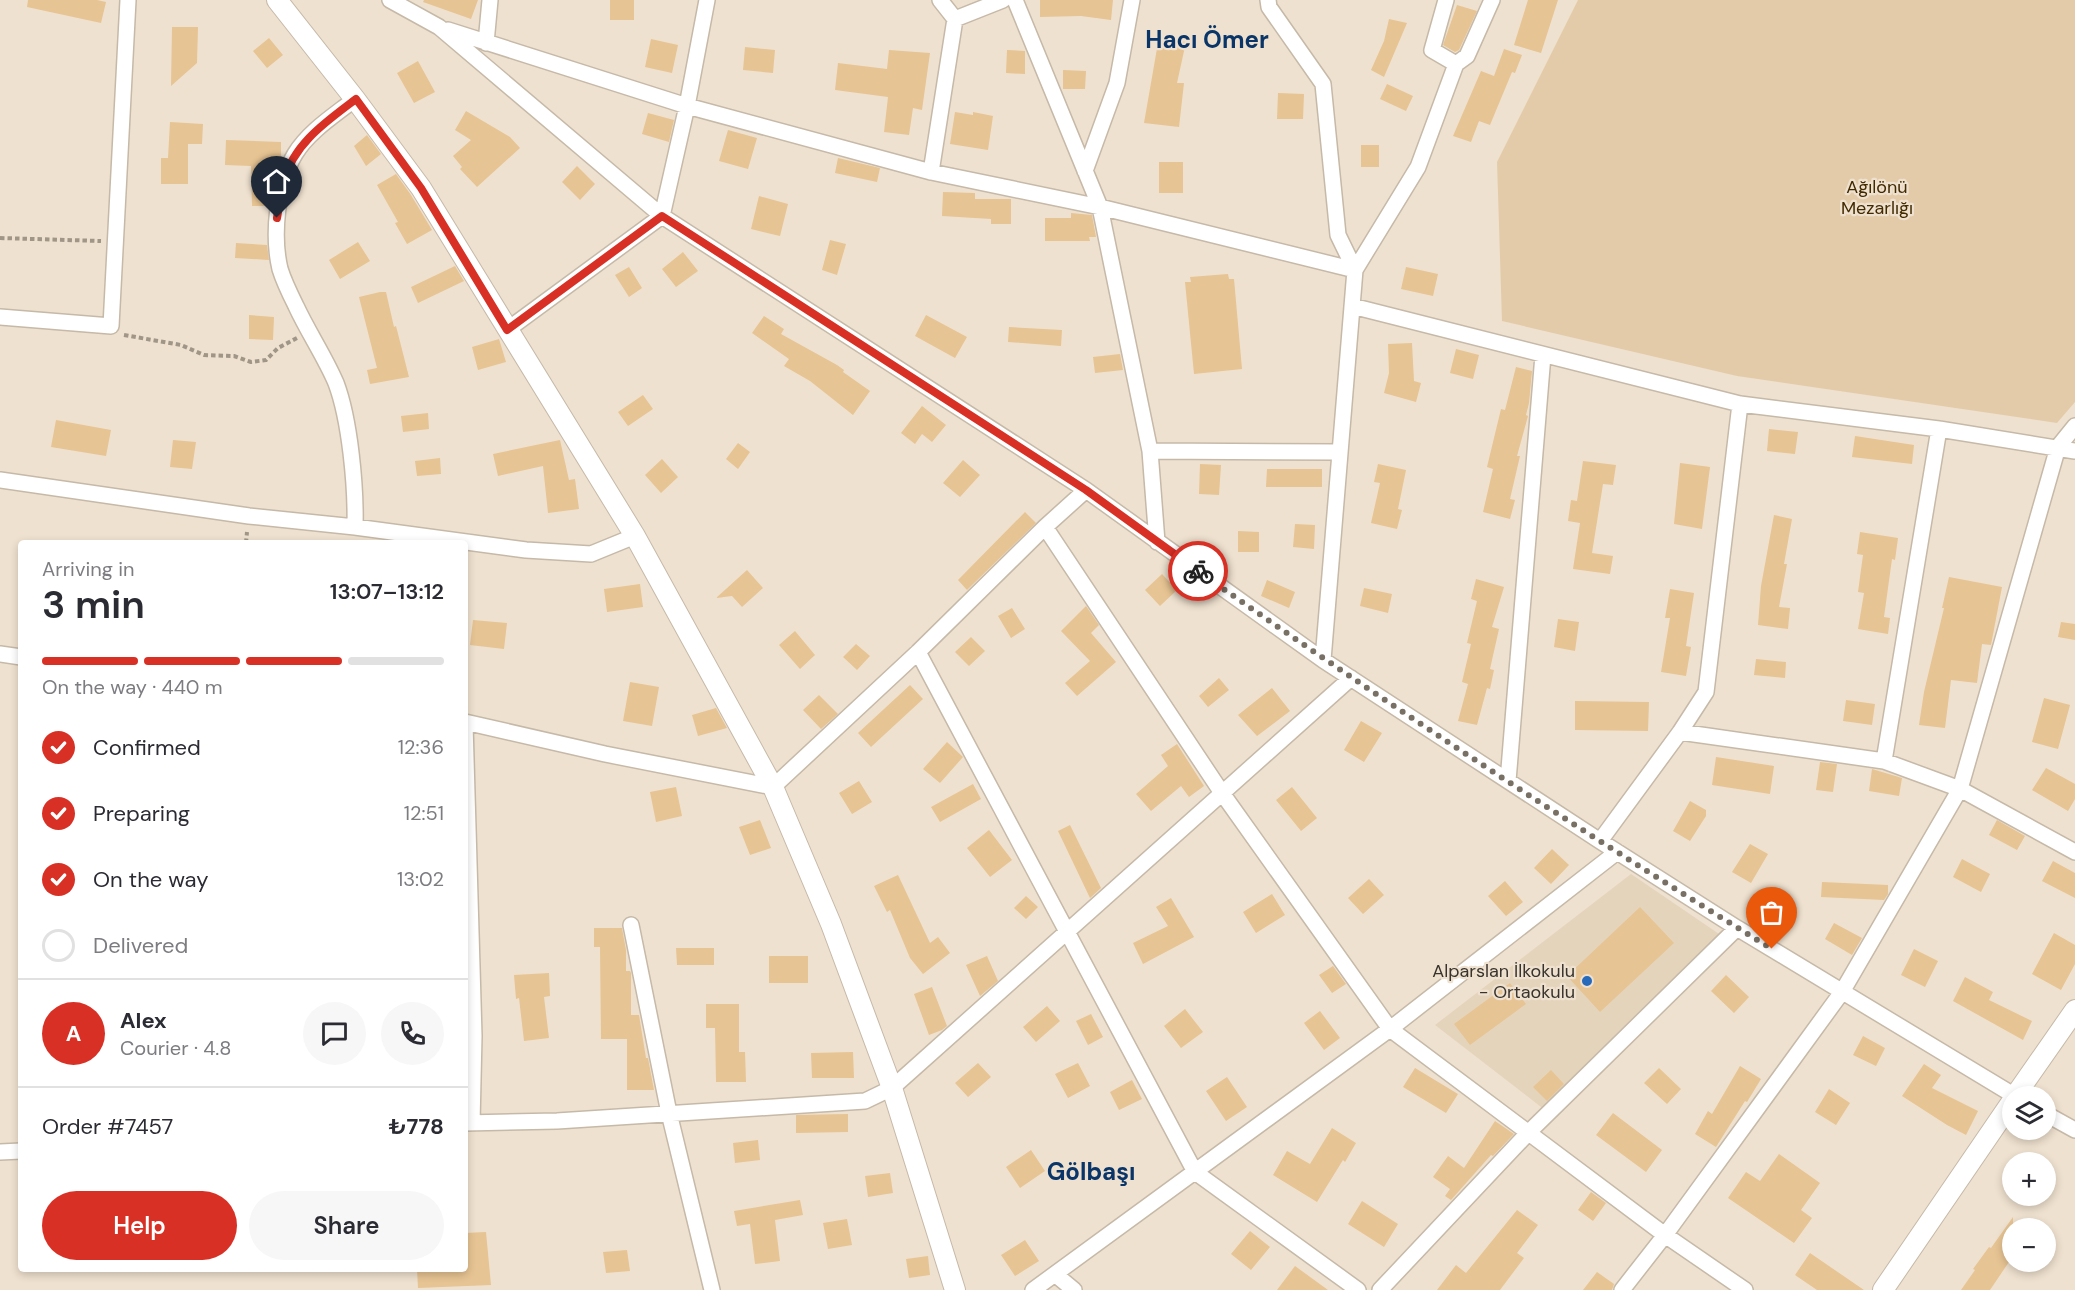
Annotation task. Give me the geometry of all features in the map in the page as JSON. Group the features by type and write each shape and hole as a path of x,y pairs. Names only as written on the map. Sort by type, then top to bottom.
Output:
{"street":[{"path":"0,317 111,326 128,0"},
{"path":"277,0 356,99 421,188 635,536 773,787 831,924 892,1088 955,1290"},
{"path":"390,0 439,27 687,106 932,172 1100,207 1355,270"},
{"path":"486,43 490,0"},
{"path":"507,330 662,216 687,106 707,0"},
{"path":"932,172 955,19 940,0"},
{"path":"955,19 1003,0"},
{"path":"1015,0 1100,207 1150,451 1157,542"},
{"path":"1085,171 1117,83 1132,0"},
{"path":"1268,0 1269,7 1323,84 1338,235 1355,270"},
{"path":"1446,0 1432,50 1456,64"},
{"path":"1323,660 1355,270 1418,167 1456,64 1467,56 1492,0"},
{"path":"439,27 662,216 1086,490 1323,660 1508,781 1737,928 2002,1091"},
{"path":"355,527 356,506 345,418 336,384 288,288 279,258 277,218 284,179 295,153 315,131 356,99"},
{"path":"1352,306 1740,404 1939,429 2075,451"},
{"path":"1508,781 1543,355"},
{"path":"1600,841 1680,732 1706,692 1740,404"},
{"path":"1622,1290 1665,1235 1842,992 1960,789 2058,447 2075,426"},
{"path":"1884,761 1939,429"},
{"path":"1150,451 1339,452"},
{"path":"0,480 249,516 452,540"},
{"path":"773,787 918,652 1045,527 1086,490"},
{"path":"1045,527 1222,793 1390,1029 1665,1235 1745,1290"},
{"path":"468,542 526,550 591,554 635,536"},
{"path":"918,652 1195,1172 1358,1290"},
{"path":"0,654 18,657"},
{"path":"468,827 474,1036 468,1123 557,1121 865,1101 892,1088 1351,678"},
{"path":"468,724 605,754 773,787"},
{"path":"1680,732 1884,761 1960,789 2075,852"},
{"path":"1033,1290 1390,1029 1617,852"},
{"path":"631,925 669,1113 712,1290"},
{"path":"1380,1290 1529,1132 1737,928"},
{"path":"2022,1086 2075,1010"},
{"path":"1883,1290 2002,1116"},
{"path":"2056,1120 2075,1130"},
{"path":"0,1152 18,1151"},
{"path":"1056,1275 1074,1290"}],"path":[{"path":"0,238 115,241"},
{"path":"111,326 124,335 181,345 204,355 234,356 251,362 266,360 278,348 309,332"}],"shaded area":[{"name":"Alparslan İlkokulu - Ortaokulu","path":"1631,874 1725,938 1554,1117 1435,1025"}],"green space":[{"name":"Ağılönü Mezarlığı","path":"1578,0 2075,0 2075,402 2057,423 1737,376 1502,321 1497,162"}],"building":[{"path":"28,0 106,2 101,23 27,7"},
{"path":"424,0 478,0 471,19 423,2"},
{"path":"610,0 634,0 634,20 610,20"},
{"path":"1040,0 1113,0 1111,20 1081,16 1040,17"},
{"path":"1528,0 1558,0 1541,53 1514,45"},
{"path":"1457,5 1477,11 1459,50 1455,52 1443,45"},
{"path":"1389,19 1407,23 1384,77 1371,70 1384,41"},
{"path":"172,27 198,27 197,63 171,86"},
{"path":"1159,37 1186,42 1177,83 1184,83 1179,127 1144,123"},
{"path":"269,38 283,55 267,68 253,51"},
{"path":"651,39 678,45 672,73 645,67"},
{"path":"745,47 775,50 773,73 743,70"},
{"path":"1504,49 1522,55 1515,73 1512,72 1490,125 1479,121 1471,142 1453,136 1481,71 1494,76"},
{"path":"889,50 930,53 922,110 913,108 909,135 884,132 888,97 835,90 838,63 887,69"},
{"path":"1007,50 1025,51 1025,74 1006,73"},
{"path":"418,61 435,92 414,103 397,73"},
{"path":"1063,70 1086,71 1085,89 1063,89"},
{"path":"1387,84 1413,96 1406,111 1380,99"},
{"path":"1278,93 1304,94 1303,119 1277,119"},
{"path":"466,111 510,137 520,148 477,187 460,169 462,167 453,156 471,140 455,130"},
{"path":"955,112 973,115 973,112 993,116 988,150 950,144"},
{"path":"648,113 674,120 669,142 642,134"},
{"path":"170,122 203,124 202,144 188,144 188,184 161,184 161,158 168,158"},
{"path":"728,130 757,138 748,169 719,161"},
{"path":"367,135 381,154 366,166 354,146"},
{"path":"226,140 281,142 281,160 278,167 273,167 269,206 252,206 251,166 225,165"},
{"path":"1361,145 1379,145 1379,167 1361,167"},
{"path":"838,158 880,168 877,182 835,173"},
{"path":"1159,162 1183,162 1183,193 1159,193"},
{"path":"577,166 595,184 580,200 562,182"},
{"path":"396,174 432,230 407,244 395,223 398,222 377,185"},
{"path":"943,192 975,193 975,199 1011,199 1011,224 991,224 991,219 942,216"},
{"path":"759,196 788,204 780,236 751,229"},
{"path":"1071,213 1092,215 1096,237 1089,237 1090,241 1045,241 1045,218 1071,218"},
{"path":"830,240 846,244 837,275 822,270"},
{"path":"358,242 370,261 340,279 329,260"},
{"path":"236,243 267,245 269,260 235,258"},
{"path":"683,252 698,271 676,287 662,269"},
{"path":"455,266 464,281 418,303 411,287"},
{"path":"629,267 642,288 629,297 615,275"},
{"path":"1406,267 1438,274 1433,296 1401,289"},
{"path":"1228,274 1229,279 1234,279 1242,369 1194,374 1185,282 1191,282 1190,277"},
{"path":"386,292 409,377 370,384 367,370 377,368 359,297"},
{"path":"249,315 274,317 273,340 249,339"},
{"path":"926,315 967,337 955,358 915,336"},
{"path":"764,316 784,329 781,334 837,365 870,391 853,415 810,381 784,366 789,359 752,333"},
{"path":"1009,327 1062,330 1061,346 1008,342"},
{"path":"499,339 506,362 478,370 472,347"},
{"path":"1412,343 1414,381 1421,383 1416,402 1384,393 1389,373 1388,344"},
{"path":"1456,349 1479,355 1473,379 1450,373"},
{"path":"1120,354 1123,370 1095,373 1093,357"},
{"path":"1516,367 1532,371 1526,415 1528,416 1517,456 1520,456 1510,499 1515,500 1510,519 1483,512 1493,469 1487,467 1501,409 1505,410"},
{"path":"643,395 653,409 628,426 618,412"},
{"path":"922,406 946,425 932,442 922,434 915,444 901,433"},
{"path":"428,413 429,429 403,432 401,416"},
{"path":"56,420 111,430 106,456 51,447"},
{"path":"1769,429 1798,432 1795,454 1767,451"},
{"path":"1855,436 1914,445 1912,464 1852,457"},
{"path":"173,440 196,442 192,469 170,467"},
{"path":"560,440 569,480 575,479 579,509 548,513 543,466 498,476 493,454"},
{"path":"738,443 750,452 738,469 726,459"},
{"path":"440,458 441,474 417,476 415,461"},
{"path":"662,459 678,477 661,493 645,475"},
{"path":"963,460 980,475 960,497 943,483"},
{"path":"1583,461 1616,465 1613,485 1603,484 1592,553 1613,556 1610,574 1573,569 1580,523 1568,521 1571,500 1577,501"},
{"path":"1680,463 1710,467 1702,529 1674,524"},
{"path":"1200,464 1221,465 1219,495 1199,494"},
{"path":"1378,464 1406,470 1398,509 1402,510 1397,529 1371,523 1380,483 1374,482"},
{"path":"1267,469 1322,469 1322,487 1266,487"},
{"path":"1025,512 1036,523 967,590 958,580"},
{"path":"1774,515 1792,519 1779,607 1790,608 1788,629 1758,625 1761,586"},
{"path":"1295,524 1315,525 1314,549 1293,547"},
{"path":"1238,531 1259,532 1259,552 1238,552"},
{"path":"1860,532 1898,538 1895,560 1892,559 1884,617 1890,618 1888,634 1858,629 1864,593 1858,592 1863,555 1857,554"},
{"path":"747,570 763,588 742,607 732,596 716,598"},
{"path":"1162,574 1177,590 1160,606 1145,590"},
{"path":"1949,577 2002,587 1991,645 1982,644 1977,683 1951,680 1945,728 1919,725"},
{"path":"1476,579 1504,587 1492,627 1499,629 1490,669 1494,670 1477,725 1458,721 1468,684 1462,682 1471,644 1467,643 1477,601 1471,599"},
{"path":"1267,580 1295,592 1289,608 1261,596"},
{"path":"640,584 643,607 607,612 604,589"},
{"path":"1364,588 1392,594 1388,613 1360,606"},
{"path":"1670,589 1694,593 1686,646 1691,647 1686,676 1661,672 1670,618 1665,618"},
{"path":"1086,606 1099,625 1091,633 1116,662 1077,696 1065,683 1090,661 1061,631"},
{"path":"1012,608 1025,629 1011,638 998,616"},
{"path":"1558,619 1579,622 1575,651 1554,647"},
{"path":"473,620 507,623 504,649 470,645"},
{"path":"2061,622 2075,624 2075,640 2058,637"},
{"path":"795,631 815,655 800,669 779,645"},
{"path":"971,637 985,651 969,666 955,652"},
{"path":"856,644 870,656 857,670 843,657"},
{"path":"1756,659 1786,662 1785,678 1754,675"},
{"path":"1219,678 1229,690 1208,707 1199,696"},
{"path":"630,682 659,687 652,726 623,721"},
{"path":"910,685 923,699 871,747 858,733"},
{"path":"1272,688 1290,711 1257,736 1238,715"},
{"path":"819,695 838,714 821,729 803,710"},
{"path":"2044,698 2070,705 2058,749 2032,742"},
{"path":"1846,700 1875,704 1872,725 1843,721"},
{"path":"1575,701 1649,702 1648,731 1575,730"},
{"path":"716,708 727,728 698,736 692,715"},
{"path":"1361,721 1382,733 1364,762 1344,750"},
{"path":"947,742 963,757 940,783 923,769"},
{"path":"1177,744 1204,786 1189,797 1181,786 1151,811 1136,794 1168,766 1161,755"},
{"path":"1716,757 1774,766 1770,794 1712,785"},
{"path":"1820,762 1837,764 1833,792 1816,790"},
{"path":"2046,768 2075,784 2075,799 2068,811 2032,790"},
{"path":"1872,769 1902,778 1899,796 1869,791"},
{"path":"859,781 872,802 852,814 839,793"},
{"path":"973,784 981,799 940,822 931,807"},
{"path":"676,787 682,816 656,822 650,792"},
{"path":"1292,787 1317,818 1301,831 1276,800"},
{"path":"1690,801 1706,810 1706,816 1690,841 1673,831"},
{"path":"760,820 771,848 750,855 739,827"},
{"path":"1997,820 2025,836 2017,850 1989,835"},
{"path":"1070,825 1101,888 1090,898 1058,831"},
{"path":"989,830 1012,860 990,877 967,848"},
{"path":"1750,844 1768,854 1751,883 1732,872"},
{"path":"1552,849 1569,865 1551,884 1534,868"},
{"path":"1962,859 1990,874 1981,892 1953,877"},
{"path":"2053,861 2075,873 2075,898 2042,881"},
{"path":"898,875 930,943 938,937 950,953 923,974 910,958 890,910 887,912 874,886"},
{"path":"1369,879 1384,895 1363,914 1348,898"},
{"path":"1505,881 1523,902 1506,916 1488,896"},
{"path":"1822,882 1888,885 1888,894 1884,900 1821,897"},
{"path":"1272,894 1285,915 1256,933 1243,912"},
{"path":"1026,896 1038,907 1026,919 1014,908"},
{"path":"1171,898 1194,937 1143,964 1133,943 1168,926 1156,907"},
{"path":"1640,907 1674,943 1600,1012 1567,976"},
{"path":"1834,923 1862,938 1852,955 1825,939"},
{"path":"594,928 622,928 626,950 626,971 631,973 631,1015 639,1015 654,1090 627,1090 627,1039 601,1039 600,947 594,947"},
{"path":"2054,933 2075,945 2075,964 2061,990 2032,974"},
{"path":"676,948 714,948 714,965 677,965"},
{"path":"1914,949 1938,961 1925,987 1901,975"},
{"path":"769,956 808,956 808,983 769,983"},
{"path":"987,956 998,981 980,996 966,965"},
{"path":"1333,966 1346,984 1332,993 1319,975"},
{"path":"549,973 550,996 544,997 549,1038 524,1041 514,975"},
{"path":"1726,975 1749,997 1734,1013 1711,991"},
{"path":"1965,977 1993,992 1989,1000 2032,1021 2023,1040 1953,1001"},
{"path":"1510,983 1526,1004 1470,1045 1454,1024"},
{"path":"932,987 947,1026 929,1035 914,994"},
{"path":"706,1004 739,1004 739,1052 745,1052 746,1082 716,1082 715,1028 706,1028"},
{"path":"1047,1006 1060,1021 1036,1042 1023,1027"},
{"path":"1185,1009 1203,1032 1181,1048 1164,1026"},
{"path":"1320,1011 1340,1038 1324,1050 1304,1023"},
{"path":"1091,1014 1103,1037 1088,1045 1076,1021"},
{"path":"1863,1036 1885,1048 1876,1066 1853,1055"},
{"path":"853,1052 854,1078 812,1078 811,1053"},
{"path":"978,1063 991,1077 968,1097 955,1083"},
{"path":"1078,1063 1090,1086 1068,1098 1055,1074"},
{"path":"1924,1064 1941,1075 1932,1088 1978,1111 1966,1135 1902,1096"},
{"path":"1740,1066 1761,1079 1716,1147 1695,1134 1708,1111 1712,1114"},
{"path":"1415,1068 1458,1094 1446,1113 1403,1087"},
{"path":"1659,1068 1681,1089 1667,1104 1644,1083"},
{"path":"1551,1070 1564,1084 1547,1101 1533,1087"},
{"path":"1227,1077 1247,1107 1226,1121 1206,1091"},
{"path":"1132,1080 1142,1099 1119,1110 1110,1092"},
{"path":"1829,1089 1850,1103 1836,1125 1815,1112"},
{"path":"1613,1113 1662,1150 1646,1172 1596,1135"},
{"path":"848,1114 848,1132 796,1133 796,1115"},
{"path":"1495,1121 1514,1134 1493,1156 1491,1155 1451,1200 1445,1196 1450,1189 1433,1177 1448,1156 1464,1168"},
{"path":"1332,1128 1356,1143 1317,1202 1273,1175 1287,1151 1310,1164"},
{"path":"758,1140 760,1160 735,1163 733,1143"},
{"path":"1031,1150 1045,1171 1020,1188 1006,1167"},
{"path":"1779,1154 1820,1183 1801,1210 1812,1218 1794,1243 1728,1198 1746,1172 1760,1181"},
{"path":"890,1173 893,1193 868,1197 865,1176"},
{"path":"1591,1192 1606,1203 1593,1221 1578,1210"},
{"path":"800,1200 803,1215 775,1220 780,1261 755,1264 750,1224 737,1226 734,1211"},
{"path":"1362,1201 1398,1224 1384,1247 1348,1224"},
{"path":"1517,1210 1538,1225 1517,1253 1524,1258 1500,1290 1437,1290 1456,1265 1466,1273"},
{"path":"847,1219 852,1245 828,1249 823,1223"},
{"path":"1250,1231 1270,1247 1251,1270 1231,1254"},
{"path":"486,1232 491,1285 418,1288 417,1272 468,1272 468,1233"},
{"path":"2002,1232 2002,1272 1990,1290 1961,1290 1975,1270 1973,1269 1989,1247 1991,1248"},
{"path":"1025,1240 1039,1261 1015,1276 1001,1255"},
{"path":"627,1250 630,1271 606,1273 603,1252"},
{"path":"1810,1253 1864,1290 1817,1290 1795,1275"},
{"path":"928,1256 930,1275 909,1278 906,1259"},
{"path":"1295,1266 1328,1290 1277,1290"},
{"path":"1597,1272 1614,1284 1612,1290 1583,1290"}],"way so far":[{"path":"1198,571 1323,660 1600,841 1772,949"}],"place":[{"name":"Alparslan İlkokulu - Ortaokulu","path":"1587,981"}],"district":[{"name":"Hacı Ömer","path":"1207,40"},
{"name":"Gölbaşı","path":"1091,1172"}],"route":[{"path":"277,218 284,179 295,153 315,131 356,99 421,188 507,330 662,216 1086,490 1198,571"}]}
